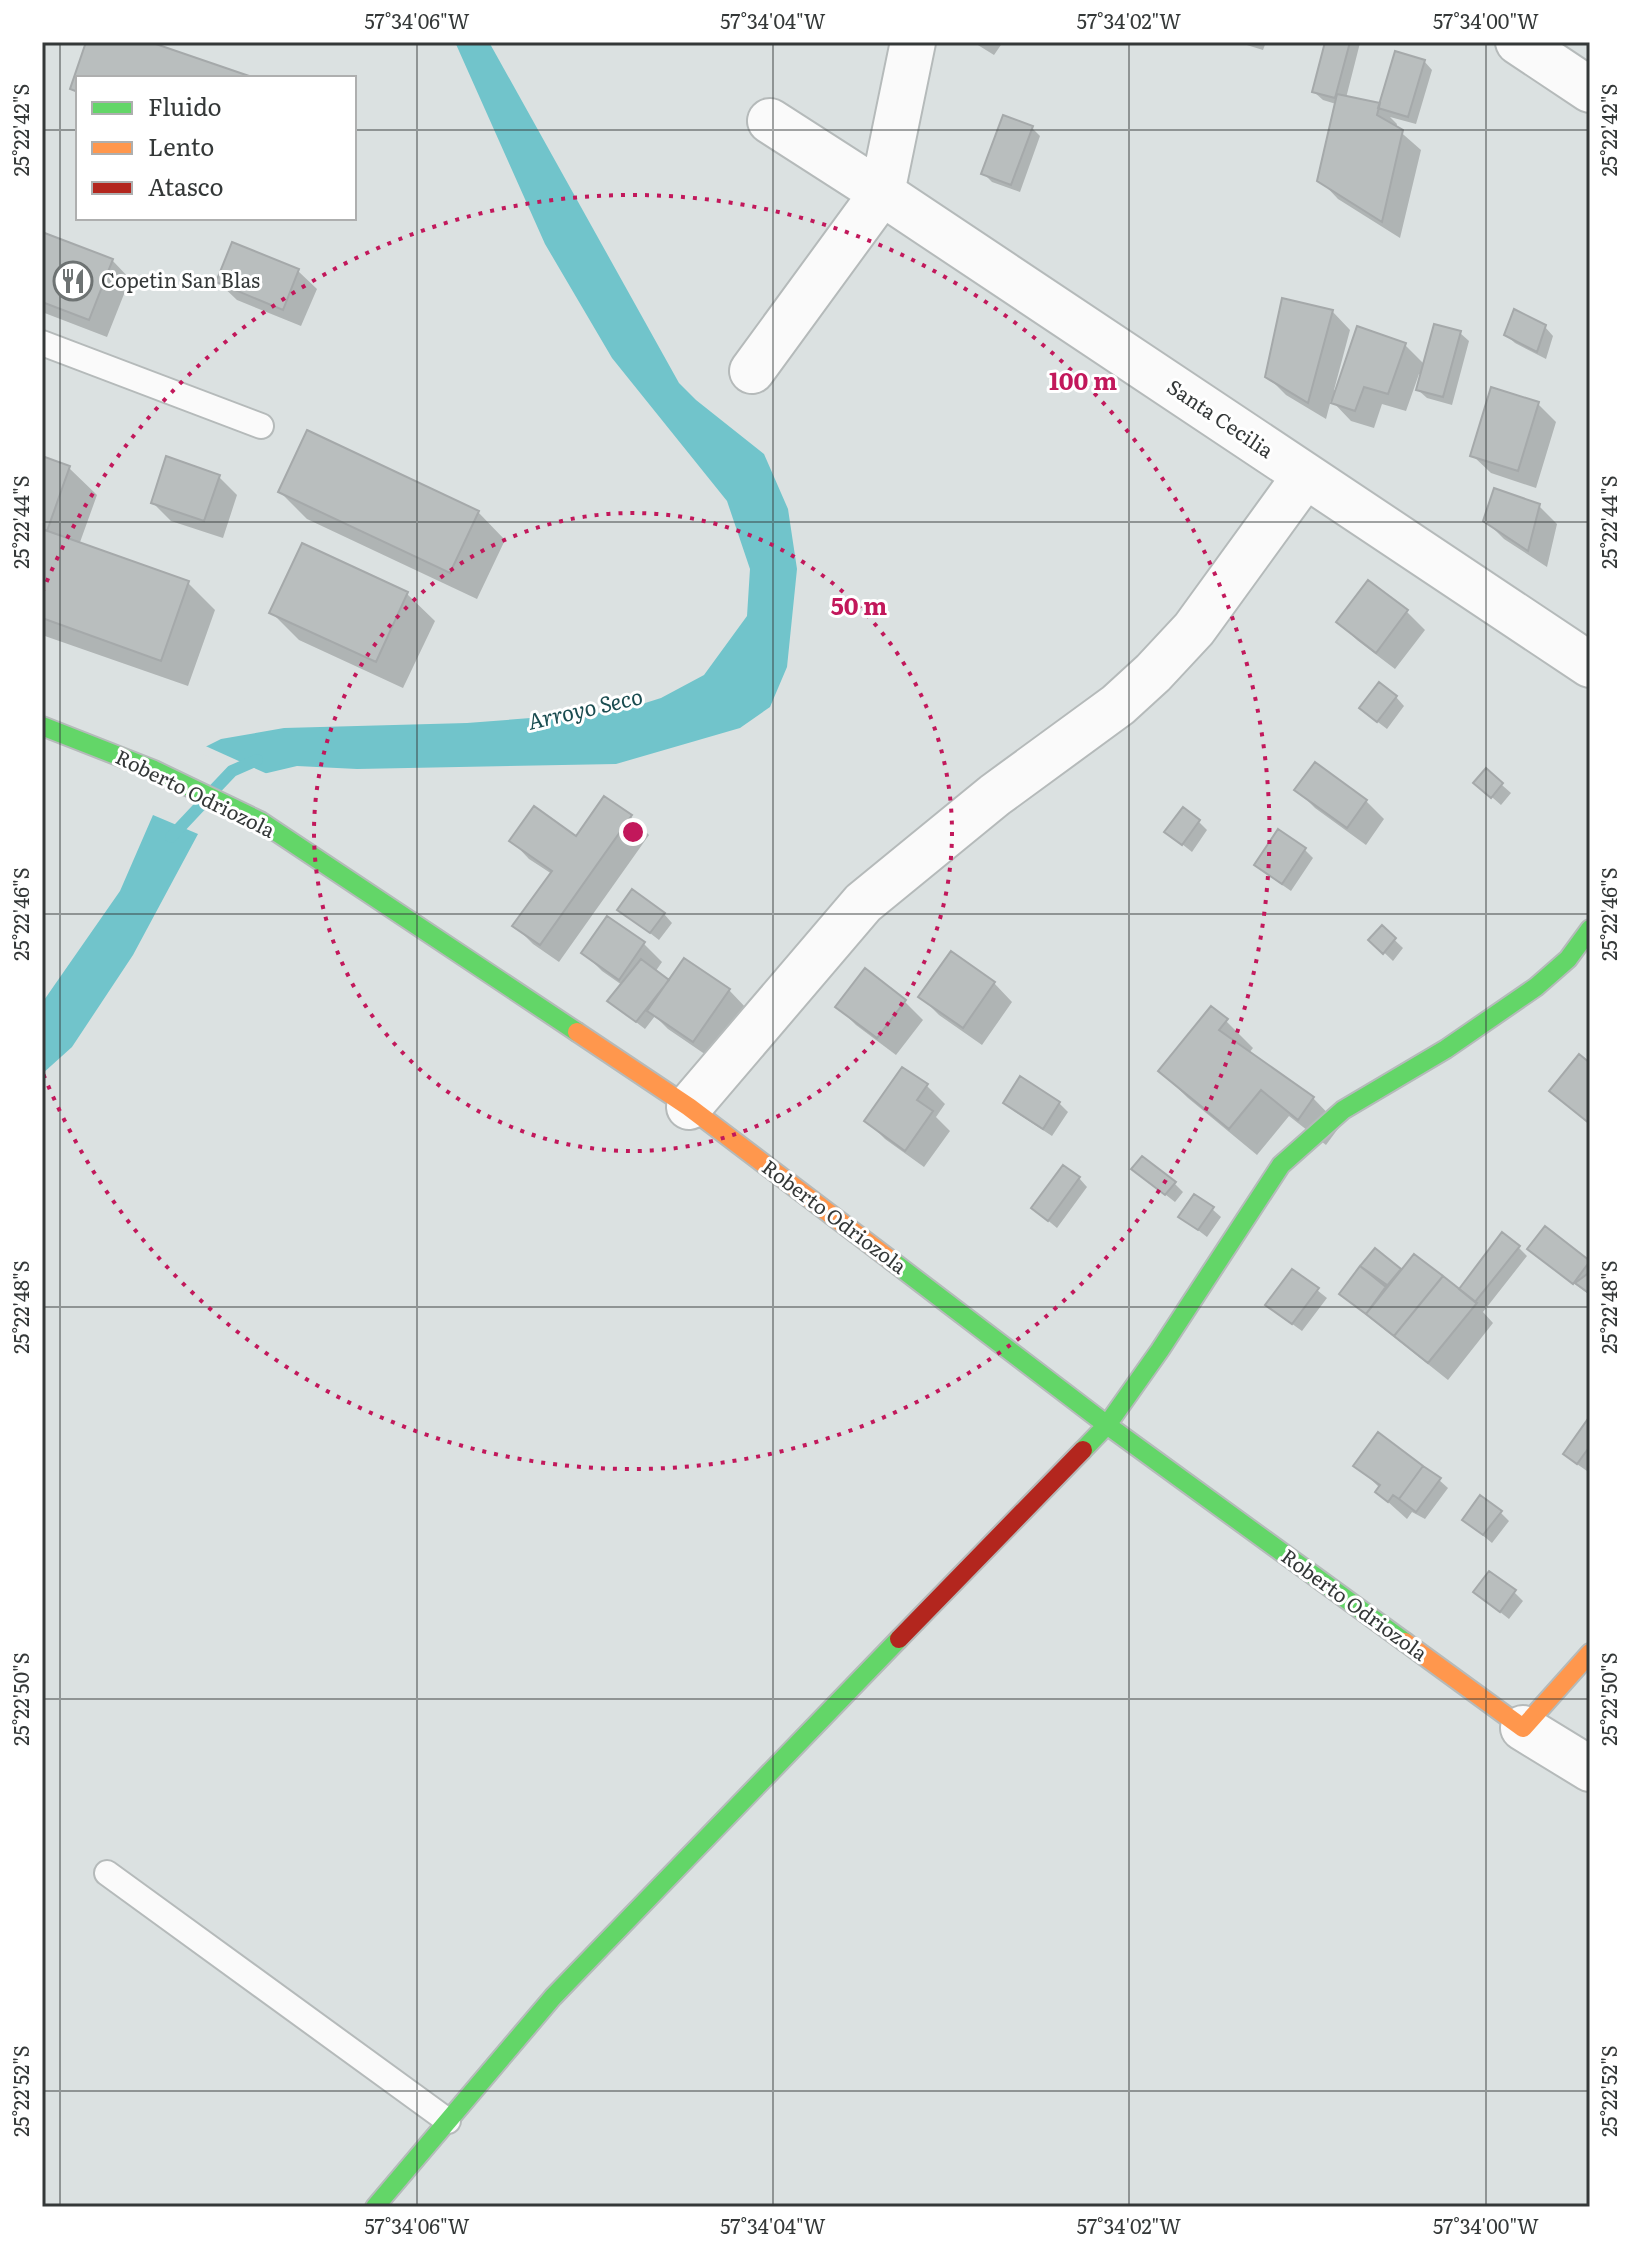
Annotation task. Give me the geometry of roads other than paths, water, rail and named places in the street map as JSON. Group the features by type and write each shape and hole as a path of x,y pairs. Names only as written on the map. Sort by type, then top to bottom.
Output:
{"street":[{"path":"752,371 882,193 913,42"},
{"path":"1538,48 1590,90"},
{"name":"Santa Cecilia","path":"770,121 1590,665"},
{"path":"689,1107 863,903 995,795 1136,690 1194,629 1305,476"},
{"name":"Roberto Odriozola","path":"42,726 154,770 260,821 689,1107 1107,1425 1523,1728 1590,1769"},
{"path":"375,2207 553,1997 1107,1425 1281,1165 1343,1110 1446,1049 1536,987 1568,959 1590,929"},
{"path":"1523,1728 1590,1653"}],"lane":[{"path":"42,343 261,426"},
{"path":"107,1873 448,2121"}],"water":[{"path":"455,42 489,42 679,383 764,454 788,509 797,569 787,667 770,707 740,728 616,764 357,769 297,766 263,774 201,749 221,739 284,728 467,723 620,711 661,698 704,675 747,616 750,569 727,501 612,358 545,244"},
{"path":"153,815 198,834 133,955 72,1047 42,1074 42,1003 120,891"}],"waterway":[{"name":"Arroyo Seco","path":"214,790 232,771 257,760"},
{"name":"Arroyo Seco","path":"171,837 202,804"}],"place":[{"name":"Copetin San Blas","path":"73,281"}]}
